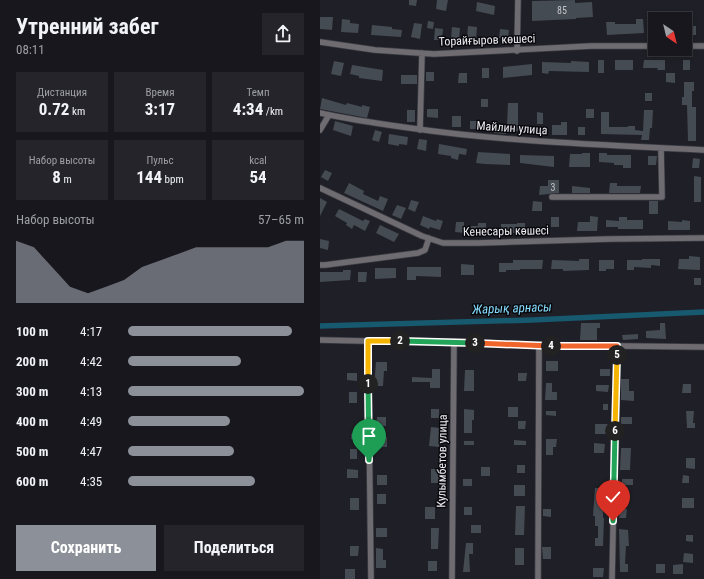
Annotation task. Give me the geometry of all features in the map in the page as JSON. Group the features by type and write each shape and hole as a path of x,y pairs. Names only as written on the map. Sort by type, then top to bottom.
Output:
{"street":[{"path":"517,51 518,0"},
{"name":"Торайғыров көшесі","path":"320,42 375,50 422,53 517,51 591,46 648,46"},
{"path":"692,46 704,46"},
{"path":"420,130 422,53"},
{"name":"Майлин улица","path":"320,113 346,120 464,136 704,150"},
{"path":"320,130 328,115"},
{"path":"552,197 662,197 661,148"},
{"name":"Кенесары көшесі","path":"320,188 443,243 478,244 610,239 704,238"},
{"path":"320,265 418,253 425,250 429,238"},
{"path":"320,340 704,347"},
{"path":"368,341 371,579"},
{"name":"Кулымбетов улица","path":"452,579 454,342"},
{"path":"538,579 540,345"},
{"path":"612,579 617,346"}],"building":[{"path":"409,0 417,0 416,6 409,5"},
{"path":"437,0 448,0 446,11 436,9"},
{"path":"575,0 575,3 592,2 593,17 532,21 532,1"},
{"path":"477,2 495,6 494,15 476,11"},
{"path":"320,17 333,17 332,30 320,29"},
{"path":"342,19 350,20 350,23 359,24 358,33 341,32"},
{"path":"636,19 643,19 644,33 607,35 606,22 615,22 615,24 636,24"},
{"path":"428,21 434,22 433,29 427,28"},
{"path":"414,23 422,24 420,39 411,37"},
{"path":"372,25 392,27 392,29 402,30 401,37 371,35"},
{"path":"468,26 477,27 476,40 467,39"},
{"path":"692,26 696,26 696,35 692,35"},
{"path":"452,27 460,28 459,40 451,39"},
{"path":"435,28 443,29 442,40 434,40"},
{"path":"500,29 509,30 508,39 499,38"},
{"path":"598,60 604,60 604,73 598,73"},
{"path":"615,60 633,60 633,70 615,70"},
{"path":"644,60 665,60 665,70 657,70 658,68 643,68"},
{"path":"683,60 690,60 690,70 683,70"},
{"path":"334,61 344,63 341,76 331,74"},
{"path":"571,61 589,62 589,72 549,71 548,74 542,73 542,62 571,63"},
{"path":"532,64 532,75 503,78 503,67"},
{"path":"352,65 383,70 382,81 359,78 359,76 350,74"},
{"path":"482,68 489,68 489,78 482,78"},
{"path":"426,72 434,72 434,81 426,81"},
{"path":"459,73 467,73 467,83 458,83"},
{"path":"666,73 675,73 675,83 666,82"},
{"path":"401,75 417,75 417,84 401,84"},
{"path":"684,82 694,82 694,91 692,91 692,107 696,107 696,141 688,141 687,105 682,105 682,97 684,97"},
{"path":"645,93 652,93 652,101 645,101"},
{"path":"322,98 346,105 347,103 362,107 362,105 370,107 367,118 320,109"},
{"path":"481,99 488,99 488,107 481,107"},
{"path":"508,103 518,103 518,131 506,131 506,134 494,133 494,125 507,125"},
{"path":"427,109 438,109 438,118 427,117"},
{"path":"586,109 594,109 594,118 586,118"},
{"path":"407,110 415,110 415,122 407,122"},
{"path":"644,110 653,110 652,128 650,128 649,140 641,140 642,135 601,134 601,112 609,112 609,127 635,126 635,130 643,131"},
{"path":"537,112 543,113 543,124 537,124"},
{"path":"452,116 461,116 461,127 452,127"},
{"path":"335,121 353,126 351,136 333,130"},
{"path":"470,121 478,121 478,129 470,129"},
{"path":"561,122 567,122 567,135 552,135 552,125 561,125"},
{"path":"578,127 585,127 585,135 578,135"},
{"path":"375,130 382,132 379,142 372,140"},
{"path":"389,134 408,137 407,145 399,144 399,146 388,144"},
{"path":"419,139 427,140 426,151 417,149"},
{"path":"439,144 467,149 466,155 459,154 458,160 451,158 451,156 438,154"},
{"path":"478,152 510,154 510,165 476,163"},
{"path":"590,153 590,167 569,167 570,154"},
{"path":"599,153 607,153 607,155 631,155 631,168 623,168 623,165 614,165 614,163 599,162"},
{"path":"520,155 554,156 554,167 520,163"},
{"path":"648,156 657,156 656,165 648,165"},
{"path":"693,158 700,159 699,168 692,168"},
{"path":"325,170 332,173 328,181 321,177"},
{"path":"694,176 701,177 701,202 694,202"},
{"path":"548,180 559,180 559,193 539,195 540,186 548,186"},
{"path":"349,183 364,191 363,194 378,201 380,196 388,199 383,211 344,193"},
{"path":"610,183 617,183 617,186 641,186 640,193 609,193"},
{"path":"572,186 590,188 590,193 572,193"},
{"path":"320,198 327,202 320,216"},
{"path":"411,200 419,202 415,212 408,209"},
{"path":"533,201 542,202 542,211 532,211"},
{"path":"649,201 658,201 658,214 649,214"},
{"path":"397,205 406,208 401,219 392,215"},
{"path":"339,209 363,221 365,219 370,221 365,231 354,225 352,229 346,225 347,223 335,216"},
{"path":"423,216 436,221 437,219 443,221 440,230 430,227 429,229 420,225"},
{"path":"590,216 598,217 597,231 577,231 578,222 590,222"},
{"path":"551,217 559,217 559,227 551,227"},
{"path":"619,217 627,217 627,220 643,220 643,229 618,229 618,227 606,227 606,220 619,221"},
{"path":"682,220 690,221 690,230 668,230 668,221 682,222"},
{"path":"456,222 464,222 464,226 478,226 478,223 486,223 486,235 455,232"},
{"path":"525,223 525,233 501,233 501,224"},
{"path":"380,225 399,234 394,242 376,233"},
{"path":"320,239 329,241 328,250 320,248"},
{"path":"689,256 700,257 700,270 678,269 679,259 689,259"},
{"path":"579,259 589,259 589,270 563,271 563,269 551,269 552,260 579,261"},
{"path":"660,259 660,266 651,265 651,268 634,267 634,270 627,270 627,260"},
{"path":"513,260 543,260 542,269 520,269 499,272 499,263 513,263"},
{"path":"599,260 614,260 614,269 599,271"},
{"path":"461,264 474,265 474,275 461,275"},
{"path":"407,267 441,267 441,277 416,276 416,280 407,280"},
{"path":"375,268 396,268 396,278 375,279"},
{"path":"343,270 351,270 350,280 320,282 320,272 343,272"},
{"path":"358,272 367,272 366,282 358,282"},
{"path":"694,278 701,278 701,285 694,285"},
{"path":"581,323 600,323 600,328 597,328 597,340 580,340"},
{"path":"660,323 665,323 666,339 646,338 646,331 660,330"},
{"path":"638,334 638,339 623,340 622,335"},
{"path":"546,361 558,361 558,371 546,371"},
{"path":"376,362 387,362 387,371 384,371 383,386 374,386"},
{"path":"432,369 440,369 440,388 430,388 430,382 412,382 412,377 432,378"},
{"path":"600,369 610,369 610,376 600,376"},
{"path":"465,370 474,370 474,391 464,391"},
{"path":"347,373 357,373 357,381 347,380"},
{"path":"518,373 527,373 526,381 518,381"},
{"path":"621,379 629,379 629,391 634,391 634,401 621,400"},
{"path":"546,383 552,383 552,392 557,392 557,400 545,400"},
{"path":"683,384 691,384 691,393 682,393"},
{"path":"596,385 609,385 608,392 596,391"},
{"path":"349,392 357,392 357,403 349,403"},
{"path":"603,404 608,404 608,410 603,410"},
{"path":"508,407 518,407 518,417 508,417"},
{"path":"431,409 439,409 439,418 431,418"},
{"path":"464,409 474,410 472,433 464,433"},
{"path":"546,411 556,411 556,416 546,415"},
{"path":"686,411 694,411 693,423 695,423 695,428 687,428"},
{"path":"377,417 386,417 386,426 376,426"},
{"path":"621,417 632,417 632,424 621,424"},
{"path":"518,421 526,421 525,429 518,429"},
{"path":"595,424 608,424 608,434 595,434"},
{"path":"431,427 440,428 439,447 429,446"},
{"path":"351,434 357,434 357,440 351,439"},
{"path":"379,437 387,437 387,447 379,447"},
{"path":"546,439 557,439 556,447 553,447 553,455 546,455"},
{"path":"514,440 526,441 526,445 514,445"},
{"path":"464,441 474,441 474,445 464,445"},
{"path":"594,443 605,444 604,453 594,453"},
{"path":"621,448 631,448 630,470 620,470"},
{"path":"350,449 357,449 357,459 350,459"},
{"path":"686,458 695,458 695,469 686,468"},
{"path":"517,465 525,465 525,473 517,473"},
{"path":"481,467 490,467 490,476 481,476"},
{"path":"347,469 358,470 358,478 347,478"},
{"path":"431,469 440,469 439,483 431,483"},
{"path":"377,475 387,475 387,485 377,485"},
{"path":"683,475 689,476 689,483 682,483"},
{"path":"463,479 472,479 472,486 463,486"},
{"path":"622,479 633,479 633,485 622,485"},
{"path":"514,485 525,485 525,496 514,496"},
{"path":"595,488 604,488 603,546 595,546 595,538 598,538 598,526 595,526 595,516 593,516"},
{"path":"377,494 386,494 386,504 377,504"},
{"path":"350,498 359,498 359,510 350,510"},
{"path":"682,498 694,498 694,508 682,508"},
{"path":"516,506 525,506 524,535 515,535"},
{"path":"425,507 435,507 435,519 425,519"},
{"path":"464,507 472,507 472,515 464,515"},
{"path":"543,509 551,509 551,517 543,516"},
{"path":"620,509 627,509 626,518 619,518"},
{"path":"471,525 481,525 481,533 471,533"},
{"path":"376,528 387,528 387,537 376,537"},
{"path":"431,528 439,528 438,549 431,549"},
{"path":"619,529 628,530 629,546 626,546 625,564 628,564 628,572 620,572"},
{"path":"686,535 693,535 693,542 686,541"},
{"path":"466,543 473,543 473,554 469,554 470,572 463,572"},
{"path":"350,546 359,546 358,556 350,556"},
{"path":"542,547 551,547 551,559 543,559"},
{"path":"376,548 383,549 383,560 386,560 386,568 376,568"},
{"path":"515,548 524,548 524,565 515,565"},
{"path":"684,553 693,554 693,563 683,562"},
{"path":"428,561 437,561 437,571 428,571"},
{"path":"656,564 665,564 665,573 656,573"},
{"path":"683,564 683,574 673,574 673,565"},
{"path":"593,568 604,568 603,577 593,577"},
{"path":"345,569 355,569 355,579 345,579"}],"waterway":[{"name":"Жарық арнасы","path":"320,326 532,320 704,312"}],"route":[{"path":"369,460 368,341 617,346 613,521"}]}
